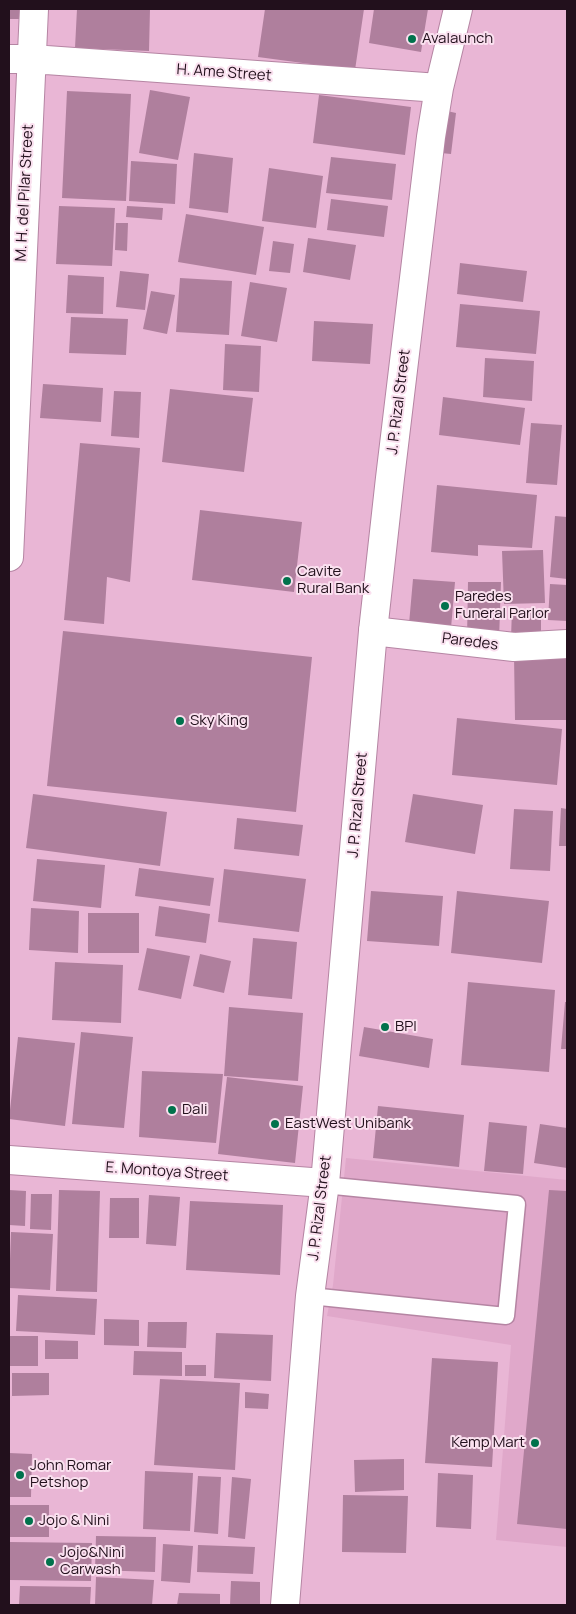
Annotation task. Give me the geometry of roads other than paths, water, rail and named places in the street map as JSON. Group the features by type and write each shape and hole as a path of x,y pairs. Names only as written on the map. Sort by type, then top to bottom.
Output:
{"main road":[{"name":"M. H. del Pilar Street","path":"9,558 20,59 34,9"},
{"name":"J. P. Rizal Street","path":"285,1605 310,1296 324,1183 373,632 430,146 439,88 458,9"},
{"name":"H. Ame Street","path":"20,59 439,88"},
{"name":"Paredes","path":"373,632 514,647 567,644"},
{"name":"E. Montoya Street","path":"9,1160 324,1183"}],"lane":[{"path":"310,1296 506,1316 517,1204 334,1186 324,1183"}],"place":[{"name":"Avalaunch","path":"412,39"},
{"name":"Cavite Rural Bank","path":"287,581"},
{"name":"Paredes Funeral Parlor","path":"445,606"},
{"name":"Sky King","path":"180,721"},
{"name":"BPI","path":"385,1027"},
{"name":"Dali","path":"172,1110"},
{"name":"EastWest Unibank","path":"275,1124"},
{"name":"Kemp Mart","path":"535,1443"},
{"name":"John Romar Petshop","path":"20,1475"},
{"name":"Jojo & Nini","path":"29,1521"},
{"name":"Jojo&Nini Carwash","path":"50,1562"}]}
